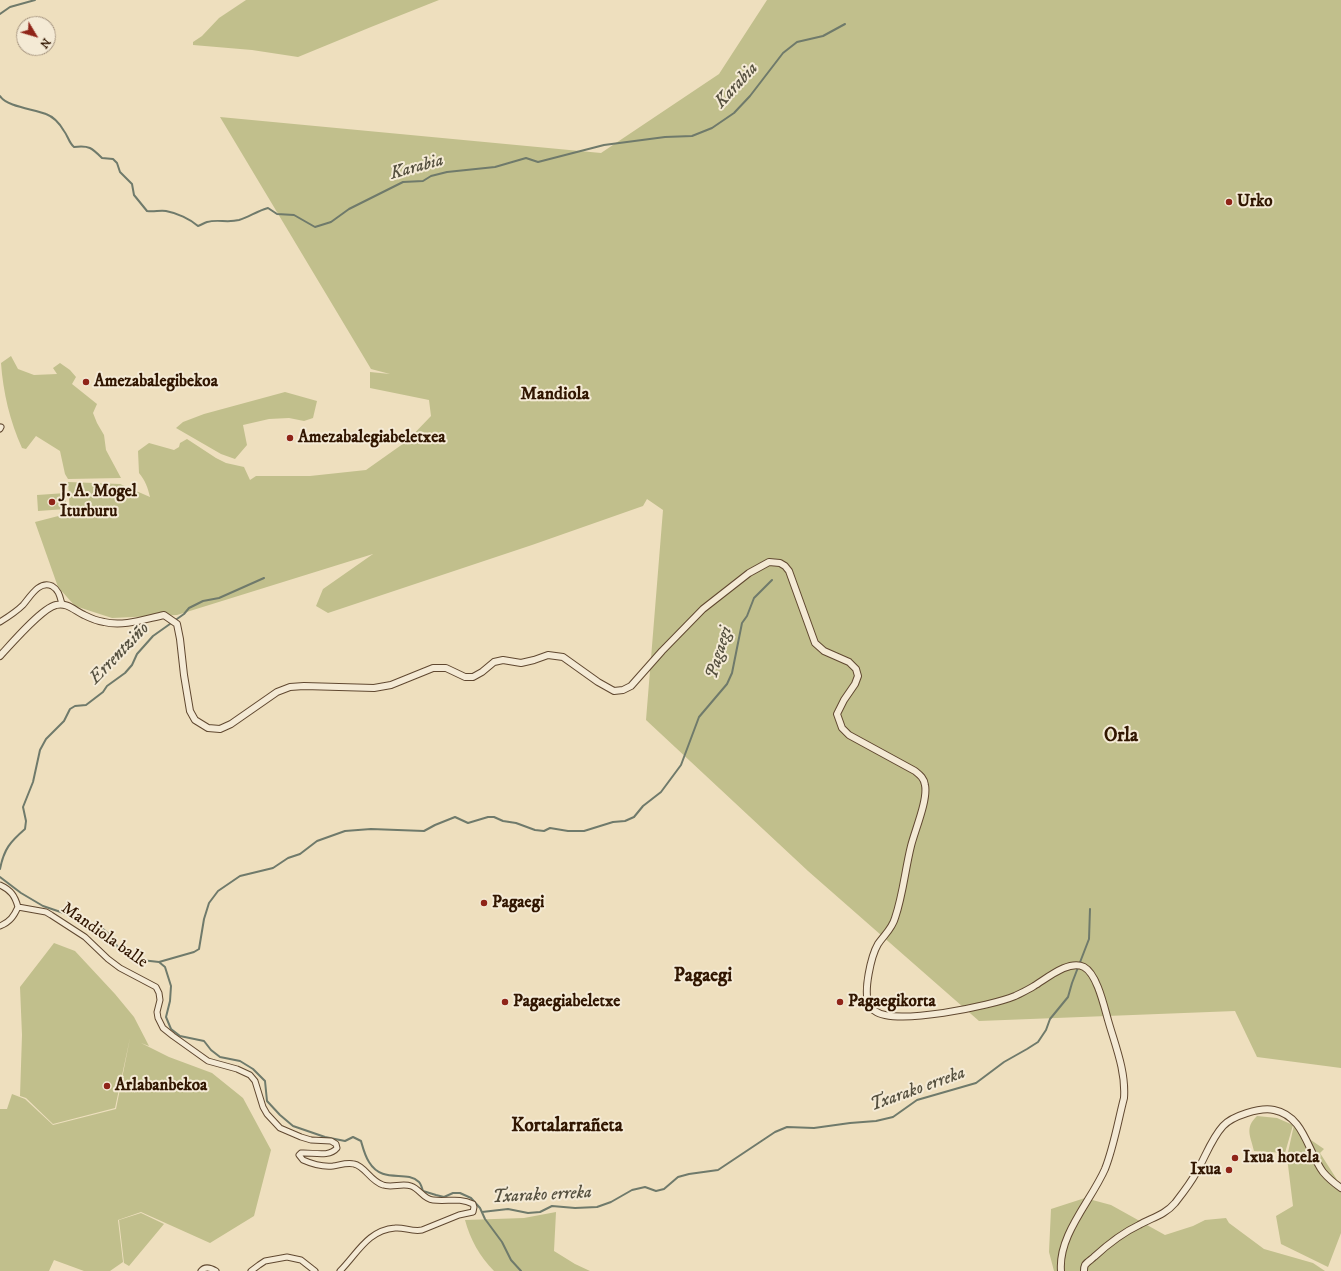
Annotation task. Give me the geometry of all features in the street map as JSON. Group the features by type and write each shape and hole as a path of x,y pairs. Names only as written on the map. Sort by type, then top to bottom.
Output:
{"street":[{"path":"0,656 45,611 56,605 62,604 69,606 85,616 104,622 119,624 164,615 172,619 177,624 190,711 195,720 208,728 220,729 231,724 277,692 290,687 374,688 391,685 433,668 446,668 465,677 473,677 494,662 503,660 521,663 534,660 548,654 563,657 614,692 631,686 662,651 703,609 725,590 768,562 780,563 789,571 815,643 824,651 849,662 856,669 858,676 855,684 844,700 837,714 842,728 849,735 915,771 922,776 925,786 924,797 911,845 895,921 878,944 873,955 867,994 869,1005 876,1012 886,1016 927,1016 951,1012 1013,996 1033,987 1056,972 1071,965 1084,967 1091,973 1095,980 1123,1070 1125,1086 1124,1098 1105,1168 1071,1230 1062,1251 1061,1271"},
{"path":"0,622 12,614 38,587 43,584 49,585 58,591 62,604"},
{"path":"0,885 10,891 16,898 18,907 14,917 7,923 0,926"},
{"name":"Mandiola balle","path":"18,907 46,912 85,937 108,959 120,968 156,987 160,1000 157,1012 158,1018 163,1028 208,1061 237,1069 250,1075 255,1081 263,1107 267,1114 280,1128 306,1139 336,1144 337,1148 332,1152 301,1153 299,1155 303,1160 327,1166 352,1163 362,1168 374,1181 388,1187 400,1185 411,1186 428,1199 436,1201 458,1199 473,1204 473,1212 459,1215 416,1232 402,1228 389,1228 374,1234 361,1246 340,1271"},
{"path":"1084,1271 1085,1265 1107,1245 1138,1225 1165,1212 1174,1204 1196,1173 1216,1135 1224,1125 1239,1116 1256,1110 1275,1110 1289,1116 1301,1129 1312,1154 1322,1171 1328,1178 1341,1188"},
{"path":"251,1271 266,1261 287,1257 301,1260 315,1271"},
{"path":"201,1271 205,1268 216,1271"}],"shaded area":[{"path":"246,0 439,0 298,57 252,50 193,45 193,42 202,36 219,18"},
{"path":"767,0 1341,0 1341,1068 1257,1057 1235,1011 979,1021 808,871 646,720 663,510 647,499 643,506 532,545 328,613 316,606 323,589 373,554 177,615 112,618 75,606 58,587 35,522 70,513 68,482 120,484 150,497 146,484 139,473 138,451 149,443 174,450 179,447 180,443 187,439 226,463 244,467 250,480 256,476 310,476 366,470 407,441 431,416 429,400 370,388 370,372 390,374 371,369 220,117 601,153 719,74"},
{"path":"11,356 18,369 34,375 57,374 53,368 60,363 70,370 76,377 72,384 97,404 93,413 104,435 106,450 121,478 68,479 65,474 60,451 36,436 26,449 22,448 5,396 2,374 1,363"},
{"path":"285,392 317,401 313,418 304,421 289,418 269,419 243,425 247,445 235,459 221,454 176,428 183,422 204,414"},
{"name":"J. A. Mogel Iturburu","path":"66,493 66,509 38,511 37,495"},
{"path":"54,943 75,951 115,994 134,1017 149,1046 141,1043 169,1057 212,1073 243,1098 271,1150 254,1216 210,1243 141,1212 118,1220 123,1262 110,1271 84,1271 54,1260 49,1271 0,1271 0,1109 7,1109 12,1094 25,1099 53,1125 116,1109 130,1038 115,1108 53,1124 26,1098 20,1096 22,1035 20,987"},
{"path":"1257,1116 1277,1118 1293,1125 1285,1153 1254,1151 1250,1137 1250,1129 1253,1120"},
{"path":"1294,1125 1308,1138 1324,1149 1320,1153 1341,1186 1341,1233 1328,1267 1281,1244 1276,1216 1293,1206 1287,1157"},
{"path":"1085,1198 1111,1205 1165,1235 1193,1226 1205,1220 1226,1218 1229,1223 1264,1249 1313,1263 1325,1271 1054,1271 1049,1252 1051,1209"},
{"path":"556,1212 554,1251 590,1271 494,1271 484,1260 476,1247 465,1220 524,1218"},
{"path":"141,1213 164,1224 129,1266 124,1263 119,1220"}],"waterway":[{"path":"0,14 10,7 35,0"},
{"name":"Karabia","path":"0,96 8,103 41,112 52,117 61,126 74,147 87,147 102,158 113,159 117,163 120,172 132,184 134,195 147,211 170,212 179,215 198,226 211,221 239,220 268,208 277,214 294,215 315,227 331,222 349,209 403,182 423,181 431,176 447,172 495,167 526,158 538,162 604,145 665,137 692,136 712,128 734,113 750,96 783,53 797,42 823,36 845,24"},
{"name":"Errentziño","path":"0,869 3,856 8,846 25,829 26,821 23,807 33,782 40,750 46,739 64,721 70,709 75,706 86,705 103,692 107,686 125,673 132,665 137,654 153,636 184,614 189,608 203,601 219,598 264,578"},
{"name":"Pagaegi","path":"159,962 194,952 199,949 204,919 209,903 218,891 240,876 273,868 288,858 300,854 317,841 345,831 371,829 424,831 455,817 468,823 488,817 494,817 535,830 544,831 550,828 568,831 584,831 613,822 625,821 634,817 643,806 661,792 681,765 699,717 727,684 732,673 742,623 747,616 754,598 772,580"},
{"path":"0,877 21,893 43,906 87,921 103,929 111,936 120,951 132,959 159,962 165,967 171,986 170,1001 166,1017 171,1029 180,1036 204,1041 211,1050 220,1057 240,1061 253,1069 265,1081 267,1101 293,1126 325,1137 345,1141 353,1137 361,1141 365,1155 369,1162 381,1173 414,1178 420,1183 423,1191 436,1195 444,1197 453,1193 460,1193 471,1198 480,1208 485,1219 502,1242 511,1260 521,1271"},
{"name":"Txarako erreka","path":"482,1212 508,1209 528,1213 540,1212 552,1206 575,1208 597,1207 611,1202 632,1190 645,1187 656,1191 664,1189 678,1177 718,1170 775,1132 787,1127 814,1128 876,1121 893,1117 917,1100 976,1083 1004,1062 1038,1042 1046,1030 1050,1019 1068,997 1089,939 1090,909"}],"place":[{"name":"Urko","path":"1229,202"},
{"name":"Amezabalegibekoa","path":"86,382"},
{"name":"Amezabalegiabeletxea","path":"290,438"},
{"name":"J. A. Mogel Iturburu","path":"52,502"},
{"name":"Pagaegi","path":"484,903"},
{"name":"Pagaegiabeletxe","path":"505,1002"},
{"name":"Pagaegikorta","path":"840,1002"},
{"name":"Arlabanbekoa","path":"107,1086"},
{"name":"Ixua hotela","path":"1235,1158"},
{"name":"Ixua","path":"1229,1170"}],"district":[{"name":"Mandiola","path":"555,395"},
{"name":"Orla","path":"1121,737"},
{"name":"Pagaegi","path":"703,977"},
{"name":"Kortalarrañeta","path":"567,1127"}]}
